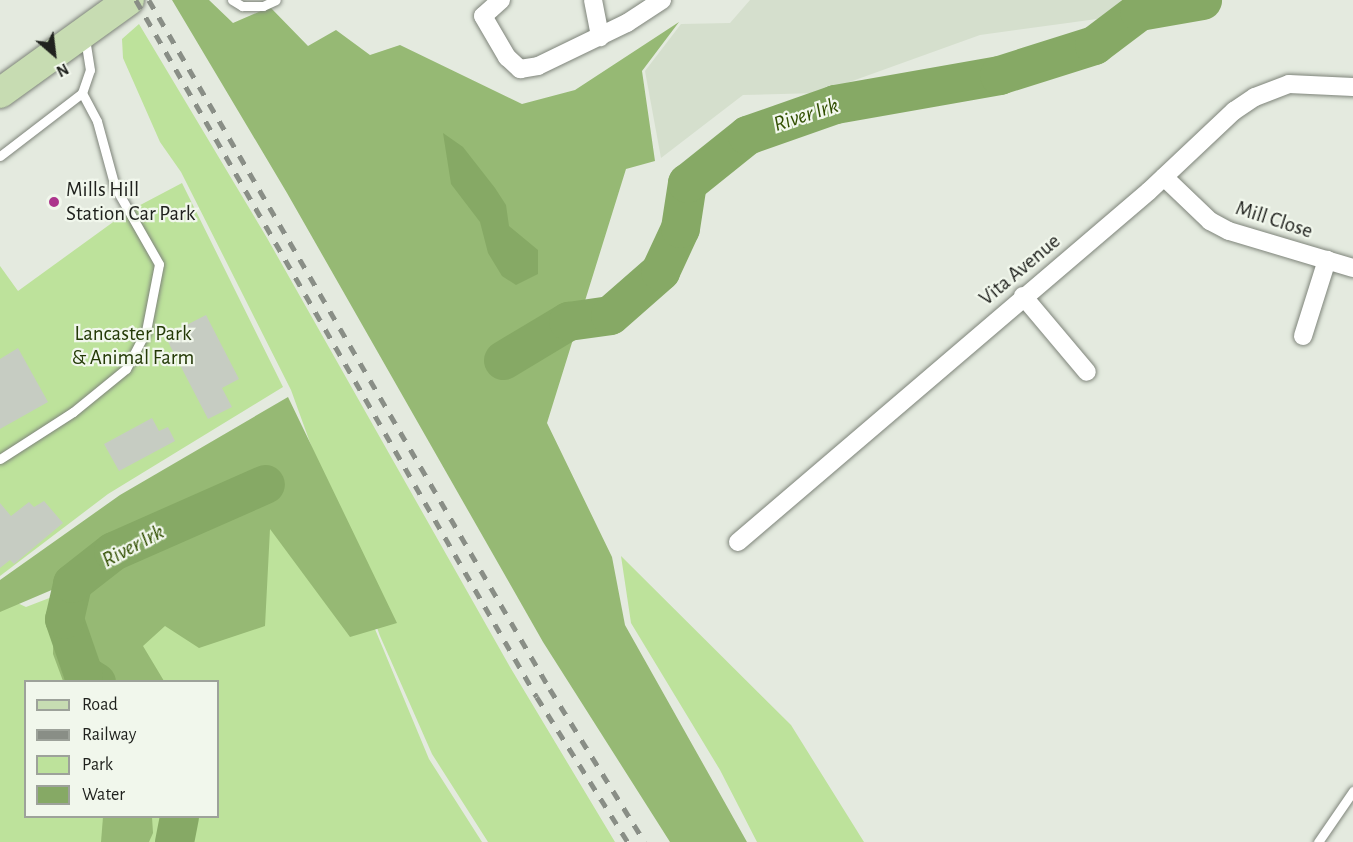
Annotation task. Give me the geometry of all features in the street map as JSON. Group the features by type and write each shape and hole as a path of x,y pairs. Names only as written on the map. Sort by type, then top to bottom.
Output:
{"main road":[{"path":"0,93 129,0"}],"street":[{"path":"501,0 483,16 507,57 520,69 538,66 600,37 662,0"},
{"path":"593,0 600,37"},
{"name":"Vita Avenue","path":"738,542 1164,177 1234,111 1263,93 1288,84 1353,87"},
{"name":"Mill Close","path":"1164,177 1210,221 1229,231 1353,268"},
{"path":"1303,336 1326,260"},
{"path":"1023,296 1087,372"}],"lane":[{"path":"232,0 242,6 263,6 276,0"},
{"path":"0,156 81,93 90,70 85,32"},
{"path":"0,459 73,412 126,369 146,331 159,264 116,187 97,121 81,93"},
{"path":"1318,842 1353,791"}],"shaded area":[{"path":"172,0 209,0 233,23 270,7 308,46 336,30 370,55 400,45 522,104 575,90 679,22 642,71 655,161 626,169 547,423 612,557 625,625 747,842 670,842 543,642 287,193"},
{"path":"750,0 1174,0 1119,16 980,35 819,93 743,95 661,158 645,71 681,24 730,23"},
{"path":"288,397 397,623 350,637 270,529 265,626 199,648 165,626 143,646 163,680 63,680 53,654 54,589 0,612 0,580 120,495"},
{"path":"103,818 152,818 153,833 149,842 101,842"}],"green space":[{"path":"139,24 267,238 510,667 615,842 488,842 432,754 380,636 291,390 181,172 160,142 123,58 122,39"},
{"name":"Lancaster Park & Animal Farm","path":"182,183 283,387 108,494 0,576 0,266 18,291 127,212"},
{"path":"308,468 429,759 482,842 190,842 195,818 219,818 219,680 114,680 80,594"},
{"path":"621,556 791,725 864,842 757,842 720,770 631,623"},
{"path":"0,595 26,607 52,597 80,680 24,680 24,818 173,818 168,842 0,842"}],"water":[{"path":"443,133 463,147 495,188 506,205 509,226 538,250 538,274 516,285 502,276 488,253 480,222 451,184"}],"building":[{"path":"206,315 239,379 222,388 232,407 208,419 165,336"},
{"path":"18,348 48,402 0,429 0,359"},
{"path":"152,418 159,431 168,427 175,441 119,471 104,444"},
{"path":"44,501 63,523 14,564 10,560 0,568 0,503 11,516 29,502 34,507"}],"waterway":[{"name":"River Irk","path":"503,360 568,321 610,315 660,271 680,228 687,183 747,135 835,104 999,75 1094,45 1139,11 1202,0"},
{"name":"River Irk","path":"93,680 83,674 64,619 72,583 113,551 265,484"},
{"name":"River Irk","path":"174,842 179,818"}],"railway":[{"path":"136,0 537,697 628,842"},
{"path":"149,0 550,689 645,842"}],"place":[{"name":"Mills Hill Station Car Park","path":"54,202"}]}
